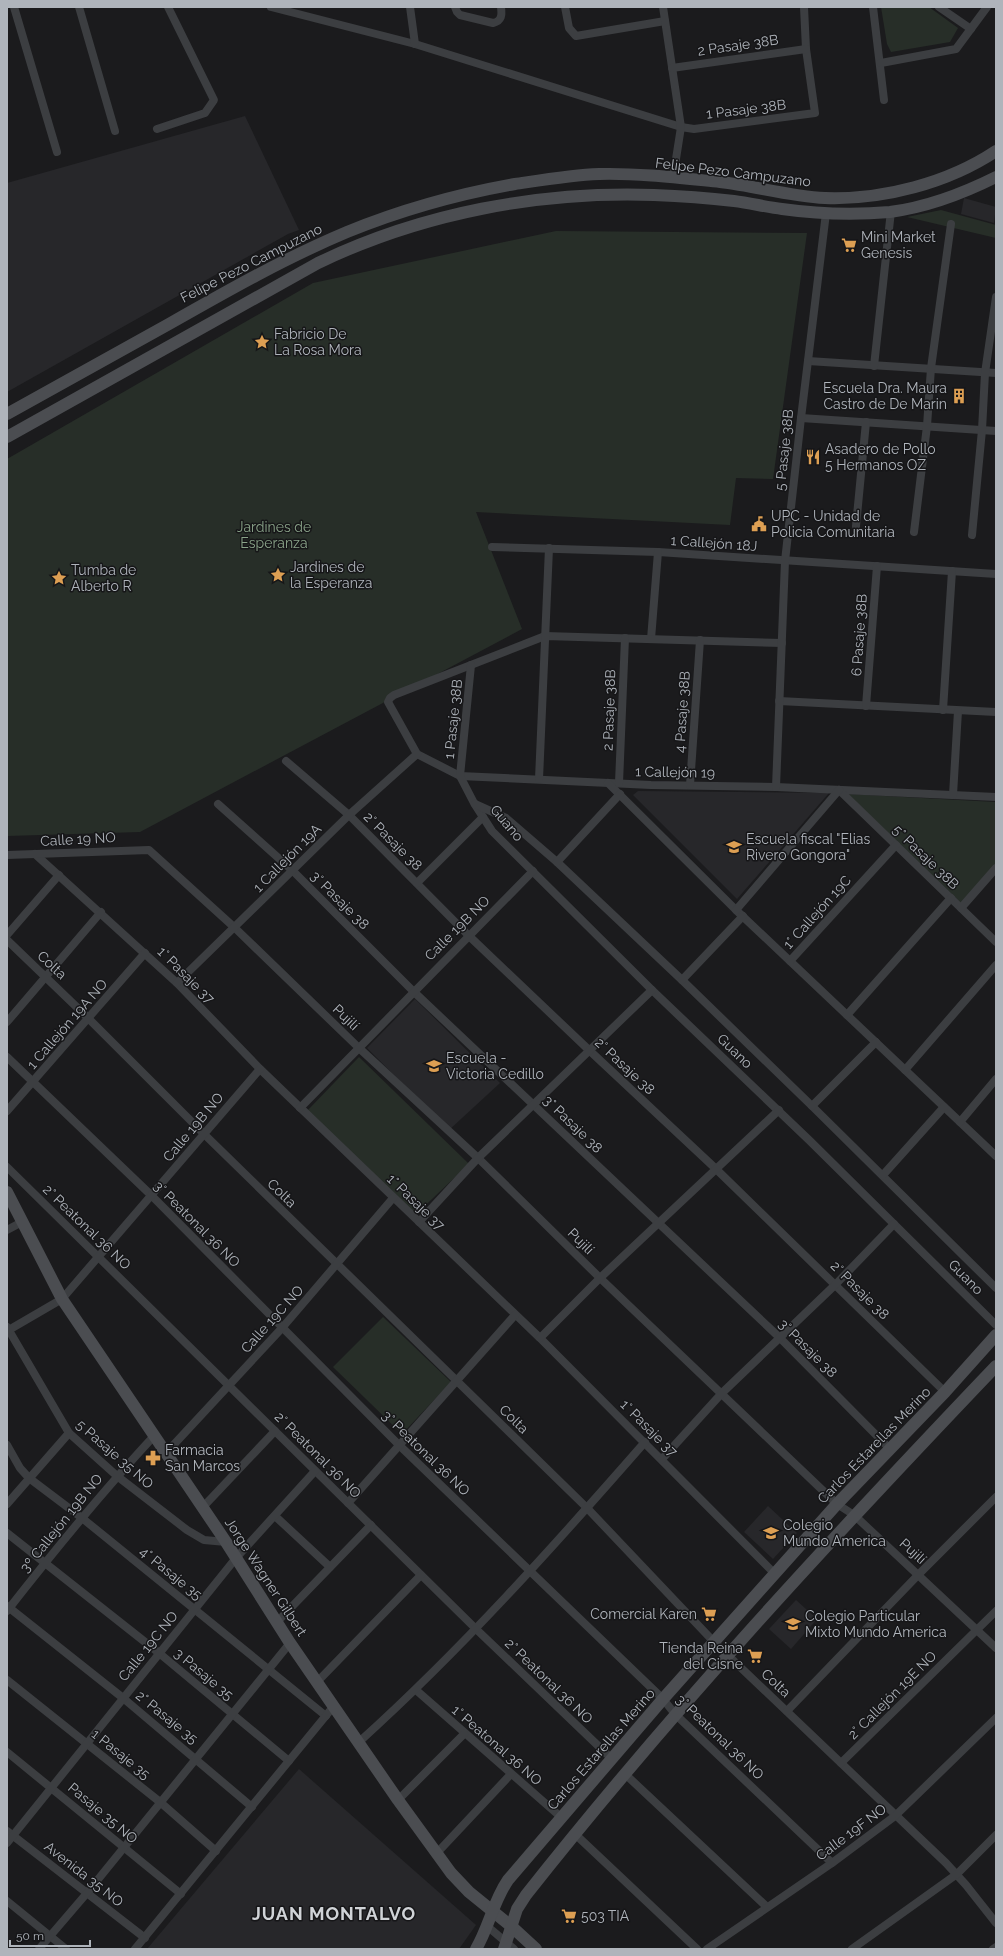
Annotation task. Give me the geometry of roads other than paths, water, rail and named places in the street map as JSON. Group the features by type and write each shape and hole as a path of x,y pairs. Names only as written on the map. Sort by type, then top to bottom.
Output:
{"street":[{"path":"14,7 57,152"},
{"path":"79,7 115,131"},
{"path":"157,129 205,113 214,100 168,7"},
{"name":"1 Pasaje 38B","path":"272,7 415,44 681,127 694,129 814,113 806,49"},
{"path":"410,7 415,44"},
{"path":"456,7 457,12 460,15 493,23 498,21 501,17 501,7"},
{"path":"565,7 569,28 576,36 665,21"},
{"path":"663,7 681,127 673,178"},
{"path":"804,7 806,49"},
{"path":"873,7 881,63 884,100"},
{"path":"939,7 971,29"},
{"path":"881,63 956,49 986,7"},
{"name":"2 Pasaje 38B","path":"672,68 806,49"},
{"name":"Felipe Pezo Campuzano","path":"7,414 262,272 342,234 433,203 516,184 597,174 631,175 724,183 781,193 826,198 862,196 896,191 921,185 952,174 984,159 996,151"},
{"name":"Felipe Pezo Campuzano","path":"7,437 285,280 336,254 404,229 466,212 548,198 593,194 710,198 782,210 826,213 891,212 949,198 996,177"},
{"path":"874,366 891,212"},
{"name":"5 Pasaje 38B","path":"776,787 785,561 826,213"},
{"path":"914,532 927,426 931,368 951,224"},
{"path":"972,535 982,430 985,373 996,297"},
{"path":"808,361 996,373"},
{"path":"801,418 996,431"},
{"path":"856,526 866,422"},
{"name":"1 Callejón 18J","path":"492,547 658,552 996,574"},
{"path":"539,779 549,548"},
{"path":"651,639 658,552"},
{"name":"6 Pasaje 38B","path":"866,706 877,566"},
{"path":"943,710 952,571"},
{"path":"417,754 388,702 392,696 545,636 782,643"},
{"name":"2 Pasaje 38B","path":"619,783 625,638"},
{"name":"4 Pasaje 38B","path":"690,785 700,640"},
{"name":"1 Pasaje 38B","path":"460,776 471,665"},
{"path":"779,702 996,712"},
{"path":"953,795 958,711"},
{"name":"1 Callejón 19","path":"417,754 460,776 619,783 776,787 996,797"},
{"name":"1 Callejón 19A","path":"177,983 349,815 417,754"},
{"name":"2° Pasaje 38","path":"286,761 349,815 468,935 715,1168 836,1284 945,1392"},
{"path":"460,776 474,803"},
{"path":"608,782 736,910 996,1156"},
{"path":"736,910 839,790"},
{"name":"5° Pasaje 38B","path":"839,790 996,942"},
{"path":"557,862 620,794"},
{"name":"Guano","path":"474,803 492,831 652,990 778,1110 996,1325"},
{"name":"Guano","path":"474,803 506,818 557,862 812,1106 996,1288"},
{"name":"3° Pasaje 38","path":"218,804 293,871 413,991 779,1337 890,1449"},
{"path":"416,883 483,817"},
{"name":"1° Callejón 19C","path":"790,960 896,845"},
{"name":"Calle 19 NO","path":"7,855 149,850"},
{"name":"Pujilí","path":"149,850 235,928 359,1048 478,1158 600,1278 837,1504 854,1515 919,1574 996,1648"},
{"name":"1° Pasaje 37","path":"35,854 101,912 177,983 260,1069 540,1338 776,1574"},
{"path":"961,908 996,868"},
{"name":"Calle 19B NO","path":"300,1108 468,935 533,871"},
{"path":"7,935 59,875"},
{"path":"847,1015 951,898"},
{"path":"7,1022 101,912"},
{"path":"682,980 743,916"},
{"name":"Colta","path":"7,940 88,1018 336,1264 587,1508 715,1643 957,1874 996,1924"},
{"name":"1 Callejón 19A NO","path":"7,1111 145,953"},
{"path":"905,1070 996,965"},
{"path":"419,1222 478,1158 652,990"},
{"path":"812,1106 876,1042"},
{"name":"3° Peatonal 36 NO","path":"7,1057 152,1196 399,1446 663,1699 675,1714 832,1863"},
{"name":"Calle 19B NO","path":"8,1330 62,1298 152,1196 260,1069"},
{"path":"960,1122 996,1079"},
{"path":"883,1175 944,1107"},
{"path":"540,1338 600,1278 778,1110"},
{"name":"2° Peatonal 36 NO","path":"7,1167 421,1576 612,1759"},
{"name":"Jorge Wagner Gilbert","path":"7,1192 62,1298 226,1542 276,1622 316,1682 329,1711 359,1742 436,1854 469,1892 511,1926 536,1949"},
{"name":"Calle 19C NO","path":"166,1453 282,1328 393,1198"},
{"path":"7,1230 22,1222"},
{"path":"662,1459 722,1393 836,1284 894,1224"},
{"path":"348,1503 515,1314"},
{"name":"5 Pasaje 35 NO","path":"8,1330 68,1433 117,1476 196,1536 204,1540 226,1542"},
{"name":"Carlos Estarellas Merino","path":"476,1949 493,1912 500,1892 508,1880 663,1699 715,1643 837,1504 945,1392 996,1335"},
{"path":"509,1947 511,1926 517,1909 526,1895 574,1834 675,1714 854,1515 996,1366"},
{"path":"203,1507 275,1431"},
{"path":"7,1504 68,1433"},
{"name":"3º Callejón 19B NO","path":"8,1609 43,1564 117,1476 154,1436"},
{"path":"359,1742 416,1690 476,1629 587,1508 645,1442"},
{"name":"4° Pasaje 35","path":"7,1445 20,1468 29,1478 82,1518 268,1669 329,1711"},
{"name":"Calle 19C NO","path":"7,1843 10,1833 52,1787 236,1558 315,1471"},
{"path":"787,1711 919,1574 996,1497"},
{"path":"275,1516 330,1567"},
{"path":"276,1622 370,1525"},
{"name":"3 Pasaje 35","path":"7,1533 43,1564 159,1653 288,1761"},
{"path":"316,1682 421,1576"},
{"name":"2° Pasaje 35","path":"8,1609 123,1698 195,1757 252,1807"},
{"name":"2° Callejón 19E NO","path":"841,1763 996,1610"},
{"path":"39,1949 124,1848 195,1757 290,1643"},
{"name":"1 Pasaje 35","path":"7,1680 160,1802 216,1851"},
{"name":"1° Peatonal 36 NO","path":"416,1690 464,1734 562,1818"},
{"path":"135,1949 182,1894 329,1711"},
{"name":"Calle 19F NO","path":"707,1949 832,1863 895,1816 996,1718"},
{"path":"398,1800 464,1734"},
{"name":"Pasaje 35 NO","path":"7,1752 182,1894"},
{"path":"436,1854 511,1774"},
{"path":"625,1774 767,1907"},
{"name":"Avenida 35 NO","path":"10,1833 144,1938"},
{"path":"574,1834 697,1949"},
{"path":"852,1949 957,1874 996,1835"},
{"path":"7,1901 66,1949"},
{"path":"487,1926 509,1947"}],"place":[{"name":"Mini Market Genesis","path":"849,245"},
{"name":"Fabricio De La Rosa Mora","path":"262,342"},
{"name":"Escuela Dra. Maura Castro de De Marin","path":"959,396"},
{"name":"Asadero de Pollo 5 Hermanos OZ","path":"813,457"},
{"name":"UPC - Unidad de Policia Comunitaria","path":"759,524"},
{"name":"Jardines de la Esperanza","path":"278,575"},
{"name":"Tumba de Alberto R","path":"59,578"},
{"name":"Escuela fiscal \"Elias Rivero Gongora\"","path":"734,847"},
{"name":"Escuela - Victoria Cedillo","path":"434,1066"},
{"name":"Farmacia San Marcos","path":"153,1458"},
{"name":"Colegio Mundo America","path":"771,1533"},
{"name":"Comercial Karen","path":"709,1614"},
{"name":"Colegio Particular Mixto Mundo America","path":"793,1624"},
{"name":"Tienda Reina del Cisne","path":"755,1656"},
{"name":"503 TIA","path":"569,1916"}],"district":[{"name":"JUAN MONTALVO","path":"334,1914"}],"park label":[{"name":"Jardines de Esperanza","path":"274,536"}]}
